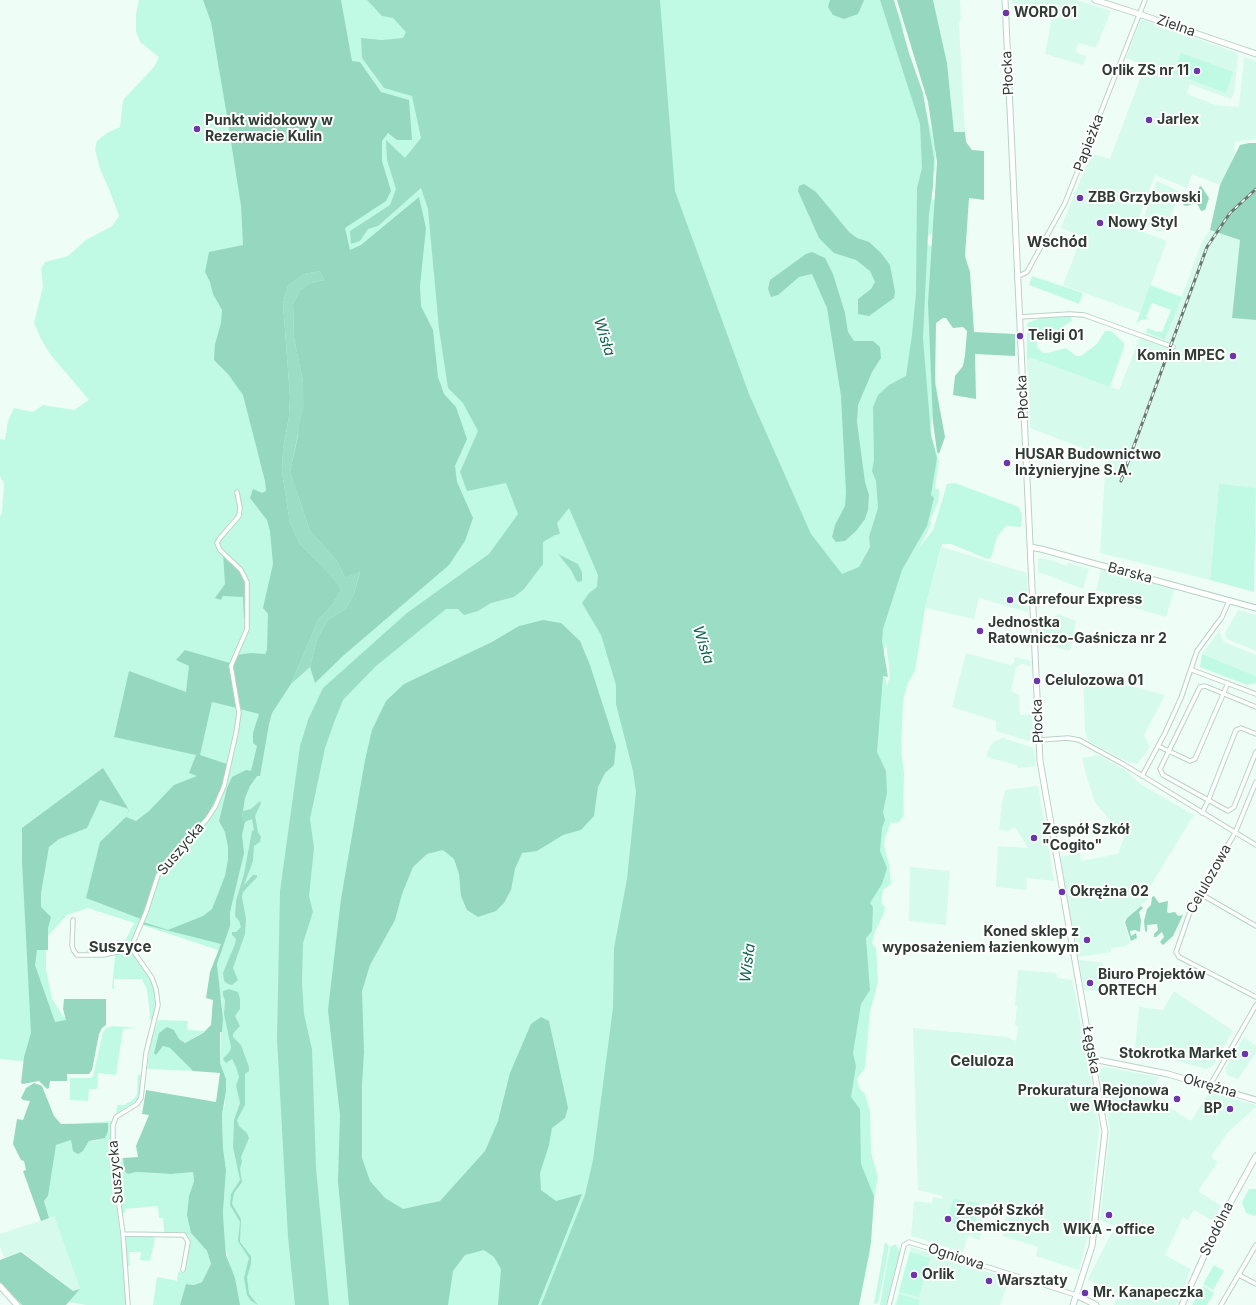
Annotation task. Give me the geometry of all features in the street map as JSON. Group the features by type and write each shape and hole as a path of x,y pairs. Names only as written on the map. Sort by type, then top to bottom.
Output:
{"street":[{"name":"Płocka","path":"1005,0 1039,740 1044,794"},
{"name":"Zielna","path":"1095,0 1256,54"},
{"name":"Papieżka","path":"1017,276 1022,276 1027,272 1062,209 1145,0"},
{"path":"1019,317 1070,314 1084,315 1173,348"},
{"name":"Suszycka","path":"128,1305 123,1234 113,1161 113,1125 116,1117 137,1104 141,1098 146,1053 158,1005 156,989 152,978 132,949 133,940 146,912 158,875 172,856 207,819 215,807 224,786 239,713 231,666 247,629 247,582 241,570 220,550 217,543 239,516 240,508 237,492"},
{"name":"Barska","path":"1030,547 1256,608"},
{"path":"1142,776 1181,698 1192,670 1197,650 1222,617 1229,601"},
{"path":"1192,670 1256,694"},
{"path":"1158,746 1190,761 1195,759 1228,683"},
{"path":"1256,707 1206,686 1198,688 1160,767 1161,773 1225,811 1232,809 1256,752"},
{"path":"1202,813 1236,730 1241,728 1256,734"},
{"name":"Celulozowa","path":"1039,740 1068,738 1079,740 1256,845"},
{"path":"1235,833 1256,782"},
{"name":"Łęgska","path":"1044,794 1105,1128 1092,1246 1073,1305"},
{"name":"Celulozowa","path":"1235,833 1199,893 1188,916 1176,950 1178,955 1256,997"},
{"path":"1199,893 1256,926"},
{"path":"73,920 72,946 77,955 103,955 132,949"},
{"path":"1210,1087 1256,1005"},
{"name":"Okrężna","path":"1093,1059 1163,1073 1256,1100"},
{"name":"Stodólna","path":"1182,1305 1217,1227 1256,1156"},
{"path":"123,1234 184,1235 188,1242 183,1270"},
{"name":"Ogniowa","path":"889,1305 906,1243 912,1243 1076,1295 1096,1305"},
{"path":"1221,1305 1256,1244"},
{"path":"1239,1275 1256,1284"},
{"path":"0,1286 17,1305"}],"shaded area":[{"path":"139,0 892,0 901,19 903,29 902,37 935,144 935,170 931,177 932,199 941,202 934,232 927,237 925,243 933,247 935,369 937,395 930,433 939,461 935,488 939,490 939,494 938,503 930,521 932,523 919,548 933,530 947,484 955,483 1019,507 1022,516 1021,527 1006,526 997,537 991,558 987,559 951,544 942,544 925,608 915,671 908,683 903,700 901,750 904,774 903,816 899,822 891,822 885,838 884,846 889,864 891,884 883,890 881,903 885,907 884,913 875,932 872,943 876,948 878,982 870,1012 865,1068 857,1079 860,1089 865,1094 870,1111 871,1152 878,1178 875,1192 869,1256 859,1305 233,1305 229,1262 225,1246 223,1212 226,1170 223,1148 222,1115 225,1103 226,1079 220,1063 222,998 220,998 217,964 221,951 139,924 130,946 107,953 86,952 87,949 116,949 123,945 134,923 88,908 67,915 46,938 46,969 52,999 63,1016 74,1023 30,1062 0,1059 0,517 2,512 4,484 0,476 0,439 5,440 8,421 14,408 33,412 43,405 74,410 89,400 50,354 34,323 43,286 41,269 45,262 68,256 86,240 112,226 119,216 100,169 95,149 97,141 107,133 120,127 123,100 154,67 159,57 140,42 136,31 136,14","holes":["886,643 890,676 887,685 881,662"]},
{"path":"203,0 341,0 352,61 360,62 381,92 409,100 412,140 397,140 388,133 382,141 382,161 391,191 386,201 345,228 350,250 361,245 419,197 426,228 420,286 421,306 433,330 438,377 444,394 456,407 467,439 455,466 457,482 473,518 465,541 449,565 344,655 315,683 310,667 317,639 328,620 346,609 354,594 360,572 345,578 337,561 310,531 290,472 298,436 303,382 294,338 293,304 300,290 311,283 324,280 320,271 304,274 288,286 283,303 290,397 289,416 283,450 282,472 290,523 300,544 336,581 341,590 333,604 318,620 291,684 272,713 260,776 257,776 250,786 245,798 242,817 245,822 242,835 244,853 230,912 230,926 217,964 223,1019 222,1032 220,1032 220,1063 226,1079 226,1091 222,1115 223,1148 226,1170 223,1212 224,1229 226,1255 235,1278 240,1305 180,1305 186,1284 194,1285 202,1282 211,1264 207,1251 191,1233 187,1215 189,1196 194,1181 193,1172 171,1174 136,1172 128,1174 124,1171 123,1158 138,1157 136,1146 149,1115 142,1114 146,1090 216,1102 220,1073 193,1071 170,1048 163,1046 156,1055 154,1053 159,1033 167,1027 174,1030 179,1039 185,1043 203,1033 211,1025 213,1000 206,998 210,972 221,944 142,924 143,922 168,930 203,916 212,909 225,876 228,860 228,847 225,832 219,821 227,788 232,777 246,770 251,771 257,746 253,743 253,733 259,714 240,709 233,664 236,655 251,653 265,654 267,650 268,614 263,608 273,564 270,531 267,520 250,498 253,489 262,493 266,491 265,481 243,395 228,374 214,360 215,344 221,323 222,310 213,294 210,282 205,272 209,252 243,245 241,206 227,116 211,22"},
{"path":"830,0 864,0 858,14 844,19 833,15 828,7"},
{"path":"897,0 933,0 947,63 954,132 965,132 966,142 972,150 984,151 984,200 969,198 965,256 970,272 974,332 1015,334 1015,356 975,354 976,399 953,395 955,376 963,366 967,331 963,327 953,328 946,318 943,318 936,323 935,383 945,437 939,454 937,452 933,422 928,303 937,162 928,102"},
{"path":"933,0 960,0 961,18 959,24 965,132 954,133 947,63"},
{"path":"1012,0 1076,0 1111,11 1096,48 1079,43 1075,52 1086,56 1083,65 1045,54 1052,16 1026,7 1012,8"},
{"path":"1141,19 1237,53 1238,57 1234,94 1230,99 1190,84 1187,94 1216,105 1239,107 1244,57 1256,61 1256,139 1235,142 1232,178 1220,185 1192,174 1187,188 1155,175 1135,229 1167,241 1140,313 1063,285 1082,236 1061,228 1089,159 1089,153 1110,159 1145,66 1126,58"},
{"name":"Orlik ZS nr 11","path":"1181,53 1233,72 1226,93 1173,73"},
{"path":"1256,143 1256,320 1232,318 1240,240 1210,230 1220,185 1240,145"},
{"path":"1157,181 1180,192 1166,230 1161,232 1145,226 1144,222 1145,213"},
{"path":"804,184 816,192 849,232 857,238 869,242 881,253 890,265 895,292 894,298 869,316 858,314 858,299 871,289 875,282 870,271 856,260 834,253 819,238 798,191 799,186"},
{"path":"1201,186 1209,198 1205,210 1201,211 1195,203 1187,206 1183,205 1186,200 1199,195 1199,187"},
{"path":"1210,230 1240,240 1232,318 1256,320 1256,488 1219,485 1210,580 1100,553 1106,457 1030,428 1027,360 1031,358 1119,390 1140,337 1144,338 1146,332 1166,340 1202,242"},
{"path":"812,252 825,258 833,274 845,313 848,332 854,341 873,341 880,347 881,358 872,372 858,405 857,422 865,482 869,495 868,510 865,519 856,531 845,541 836,542 832,537 835,525 845,506 846,492 841,396 827,308 812,274 799,277 778,295 771,297 768,289 770,280 806,254"},
{"path":"1032,276 1083,293 1079,304 1029,285"},
{"path":"1150,285 1182,297 1165,340 1146,332 1147,328 1162,332 1171,310 1152,303 1146,317 1149,319 1141,320 1136,324"},
{"path":"1071,316 1072,321 1061,328 1063,333 1057,335 1048,331 1038,333 1036,335 1037,347 1043,353 1066,348 1076,356 1081,356 1097,344 1105,331 1111,331 1124,343 1124,347 1110,387 1031,358 1027,360 1027,324 1029,322 1041,318"},
{"path":"1219,484 1256,488 1254,592 1210,580"},
{"path":"942,547 1027,573 1028,612 979,598 974,619 925,608"},
{"path":"223,553 244,576 246,583 245,619 243,597 223,596 221,600 215,598 225,584"},
{"path":"1038,558 1051,560 1066,566 1068,563 1089,569 1083,589 1045,574 1038,573"},
{"path":"1102,566 1175,587 1166,617 1107,600 1109,594 1096,590"},
{"path":"1238,610 1256,615 1256,651 1227,639 1225,633"},
{"path":"1058,614 1076,621 1070,651 1044,643 1040,647 1039,626 1046,625"},
{"path":"543,620 561,623 580,641 590,665 616,746 614,765 605,773 598,787 594,816 581,830 563,835 537,851 522,853 515,869 511,890 504,903 496,911 478,917 467,910 461,896 459,874 454,859 443,850 427,854 413,867 402,894 395,920 370,965 362,991 364,1052 362,1085 362,1158 370,1181 385,1198 403,1209 440,1201 485,1151 498,1121 510,1073 531,1024 541,1017 549,1021 568,1108 565,1118 552,1128 549,1145 540,1173 541,1190 556,1201 582,1194 538,1305 498,1305 501,1269 494,1257 484,1250 465,1255 453,1271 448,1305 349,1305 338,1181 340,1115 328,1010 341,899 365,760 372,730 386,701 404,684 492,642 519,626"},
{"path":"1219,631 1224,642 1256,655 1256,676 1202,654"},
{"path":"185,650 230,663 237,708 212,702 200,755 227,764 222,787 207,816 161,868 141,919 86,898 100,842 126,817 136,821 149,811 174,785 197,776 189,773 196,755 114,737 129,671 186,692 189,666 176,660"},
{"path":"966,653 1010,665 1014,663 1015,657 1031,661 1031,666 1021,664 1016,668 1011,691 1019,695 1020,715 1032,714 1034,740 1032,742 996,731 996,721 952,707"},
{"path":"1202,654 1256,676 1256,683 1247,685 1200,667"},
{"path":"1083,674 1165,695 1144,735 1150,747 1137,764 1124,760 1088,741 1085,731"},
{"path":"1003,738 1034,748 1036,766 1018,768 1017,765 986,757 990,746 995,741"},
{"path":"1098,755 1125,770 1142,785 1194,815 1148,890 1148,899 1124,920 1130,943 1126,946 1111,948 1111,952 1078,957 1060,857 1080,853 1081,861 1118,854 1125,834 1116,828 1095,802 1082,758"},
{"path":"103,768 128,809 100,800 87,828 59,839 49,847 41,893 41,907 51,917 48,928 48,950 37,950 35,965 55,1022 66,1020 63,1009 64,999 106,999 106,1025 102,1028 99,1034 92,1070 89,1074 67,1074 67,1081 50,1081 49,1088 47,1089 39,1081 23,1084 21,1083 24,1057 31,1033 22,861 22,828"},
{"path":"1038,786 1054,881 1027,878 1026,890 996,887 998,846 1028,848 1015,827 1008,831 999,830 1005,790"},
{"path":"910,867 950,871 946,925 909,921"},
{"path":"1154,896 1159,903 1168,901 1167,912 1175,912 1178,916 1183,915 1173,936 1163,945 1160,942 1164,937 1162,932 1154,937 1154,934 1158,930 1157,924 1147,925 1147,932 1145,931 1144,921 1147,909 1151,905 1152,897"},
{"path":"1141,906 1143,908 1139,912 1141,920 1140,932 1135,930 1130,931 1131,936 1136,933 1137,938 1131,941 1125,922 1127,918"},
{"path":"128,952 134,954 153,985 157,998 153,1021 149,1019 150,1015 147,990 142,979 114,979 114,989 112,989 115,956 116,954"},
{"name":"Biuro Projektów ORTECH","path":"1079,960 1103,963 1100,991 1084,990"},
{"path":"1018,970 1056,973 1058,978 1072,980 1078,1009 1099,1128 1088,1235 1079,1270 1036,1256 1038,1247 1003,1236 1007,1207 985,1203 980,1240 968,1236 963,1252 911,1236 914,1201 932,1203 933,1197 942,1199 943,1196 918,1190 913,1028 1008,1037 1016,1042 1018,1026 1015,1025 1017,1006 1015,1006"},
{"path":"1174,991 1233,1031 1213,1066 1206,1069 1135,1049 1139,1007 1163,1010"},
{"path":"158,1020 188,1021 187,1030 205,1031 185,1043 179,1039 174,1030 159,1033 156,1055 163,1046 170,1048 193,1071 147,1069 151,1040"},
{"path":"113,1026 138,1028 123,1029 116,1075 98,1073 97,1089 89,1089 88,1101 70,1100 70,1078 90,1078 93,1076 103,1032 106,1028"},
{"path":"1244,1037 1256,1046 1256,1053 1238,1079 1227,1075 1225,1069"},
{"path":"1104,1067 1159,1077 1152,1090 1156,1099 1191,1121 1209,1092 1256,1105 1256,1107 1228,1132 1211,1157 1218,1162 1198,1191 1221,1206 1213,1221 1194,1210 1188,1220 1183,1217 1165,1255 1191,1269 1176,1305 1114,1305 1118,1296 1088,1279 1116,1227 1100,1220 1110,1129 1099,1071"},
{"path":"138,1075 142,1075 139,1099 116,1114 117,1105 124,1105 134,1099 137,1094"},
{"path":"34,1083 42,1086 54,1116 61,1124 108,1123 108,1131 105,1138 89,1141 83,1151 78,1154 73,1151 71,1140 56,1145 48,1196 44,1201 49,1218 41,1221 23,1171 26,1170 24,1161 21,1160 13,1144 17,1119 23,1120 30,1101 23,1100 21,1098 26,1088"},
{"path":"112,1122 112,1170 122,1249 126,1305 86,1305 68,1302 80,1289 54,1216 49,1218 44,1201 48,1196 52,1161 56,1145 71,1140 83,1151 89,1141 98,1141 63,1125"},
{"path":"115,1142 118,1159 123,1158 124,1171 128,1174 136,1172 165,1174 193,1172 194,1181 189,1196 191,1233 207,1251 211,1264 202,1282 194,1285 186,1284 180,1305 153,1305 157,1277 177,1281 178,1272 185,1273 190,1243 189,1237 183,1232 164,1232 163,1218 159,1218 158,1206 125,1209 125,1213 121,1213 115,1165"},
{"path":"1249,1189 1256,1189 1256,1215 1254,1216 1246,1213 1242,1202"},
{"path":"954,1198 964,1201 957,1224 947,1221"},
{"path":"968,1201 980,1204 974,1225 962,1221"},
{"path":"54,1216 80,1289 73,1291 23,1252 4,1258 0,1246 0,1234"},
{"path":"127,1236 154,1237 155,1239 150,1261 140,1260 141,1252 129,1252 130,1266 127,1266 124,1239"},
{"path":"885,1242 889,1246 886,1264 878,1303 874,1304"},
{"path":"896,1244 900,1251 886,1305 880,1305 890,1247"},
{"path":"911,1247 1009,1279 1000,1305 895,1305"},
{"path":"21,1252 73,1291 80,1289 66,1305 22,1305 0,1282 0,1260"},
{"name":"Orlik","path":"910,1252 930,1258 919,1297 899,1292"},
{"path":"1214,1265 1224,1271 1213,1290 1203,1284"},
{"path":"1203,1286 1214,1293 1207,1305 1192,1305"},
{"path":"900,1294 920,1300 919,1305 896,1305"}],"water":[{"name":"Wisła","path":"367,0 660,0 675,191 749,394 811,534 842,574 859,567 870,547 869,537 878,508 876,481 872,471 874,460 873,407 878,395 889,385 906,376 916,293 917,188 922,168 920,124 880,0 894,0 909,53 923,93 934,158 933,187 929,214 923,338 931,435 937,458 931,495 934,498 927,526 902,570 883,629 882,641 888,677 883,676 877,752 886,771 887,793 883,812 885,820 882,828 880,851 887,868 882,884 870,903 873,907 872,931 866,938 870,990 861,1004 853,1053 856,1066 851,1097 860,1109 861,1164 874,1196 871,1243 859,1305 541,1305 585,1195 593,1160 613,1008 614,948 627,879 636,792 633,771 616,704 616,685 601,635 582,603 589,593 597,587 598,575 569,508 557,523 560,534 555,535 543,542 543,564 524,589 514,597 491,603 478,611 464,615 458,609 446,609 376,666 343,700 325,748 310,819 314,848 309,896 313,912 303,943 302,983 304,1014 312,1049 316,1168 329,1305 295,1305 288,1237 277,1039 280,891 300,746 308,720 323,688 407,613 489,554 518,514 506,483 467,491 460,472 478,431 463,403 448,388 439,329 428,209 421,188 378,226 368,229 360,241 351,244 350,231 390,205 396,189 387,160 386,140 405,158 421,138 412,96 384,88 362,58 361,38 382,40 403,38 406,32 393,18 382,16"},
{"path":"320,271 324,280 311,283 300,290 293,304 294,338 303,382 304,405 290,472 310,531 337,561 345,578 360,571 354,594 346,609 328,620 317,639 310,667 291,684 318,620 333,604 341,590 336,581 300,544 290,523 282,472 283,450 289,416 290,397 283,303 288,286 304,274"},
{"path":"558,554 578,564 582,572 582,581 578,582 576,580 571,570"},
{"path":"260,801 261,803 255,816 258,832 261,837 260,842 254,846 253,861 244,885 253,875 257,875 257,877 243,892 242,897 246,919 245,934 233,968 238,980 232,985 224,981 223,973 235,944 236,939 232,935 232,932 236,932 241,927 235,916 236,901 244,874 252,831 254,830 252,819 245,822 242,817 243,811 251,809"},
{"path":"229,989 238,992 240,999 240,1009 235,1016 240,1026 233,1034 233,1037 241,1045 249,1067 249,1071 245,1074 245,1105 237,1120 239,1126 247,1133 249,1138 241,1157 242,1161 240,1169 242,1182 234,1193 232,1204 241,1219 240,1242 251,1256 251,1264 247,1277 249,1294 258,1305 251,1301 247,1295 244,1278 249,1258 238,1241 240,1222 230,1205 231,1194 240,1180 233,1147 234,1120 240,1103 236,1086 239,1077 236,1067 232,1059 226,1063 223,1059 230,1051 231,1047 224,1014 225,1001 223,995 223,991"}],"railway":[{"path":"1121,481 1207,247 1230,213 1256,189"}],"place":[{"name":"WORD 01","path":"1006,13"},
{"name":"Orlik ZS nr 11","path":"1197,71"},
{"name":"Jarlex","path":"1149,120"},
{"name":"Punkt widokowy w Rezerwacie Kulin","path":"197,129"},
{"name":"ZBB Grzybowski","path":"1080,198"},
{"name":"Nowy Styl","path":"1100,223"},
{"name":"Teligi 01","path":"1020,336"},
{"name":"Komin MPEC","path":"1233,356"},
{"name":"HUSAR Budownictwo Inżynieryjne S.A.","path":"1007,463"},
{"name":"Carrefour Express","path":"1010,600"},
{"name":"Jednostka Ratowniczo-Gaśnicza nr 2","path":"980,631"},
{"name":"Celulozowa 01","path":"1037,681"},
{"name":"Zespół Szkół \"Cogito\"","path":"1034,838"},
{"name":"Okrężna 02","path":"1062,892"},
{"name":"Koned sklep z wyposażeniem łazienkowym","path":"1087,940"},
{"name":"Biuro Projektów ORTECH","path":"1090,983"},
{"name":"Stokrotka Market","path":"1245,1054"},
{"name":"Prokuratura Rejonowa we Włocławku","path":"1177,1099"},
{"name":"BP","path":"1230,1109"},
{"name":"WIKA - office","path":"1109,1215"},
{"name":"Zespół Szkół Chemicznych","path":"948,1219"},
{"name":"Orlik","path":"914,1275"},
{"name":"Warsztaty","path":"989,1281"},
{"name":"Mr. Kanapeczka","path":"1085,1293"}],"district":[{"name":"Wschód","path":"1057,242"},
{"name":"Suszyce","path":"120,947"},
{"name":"Celuloza","path":"982,1061"}]}
